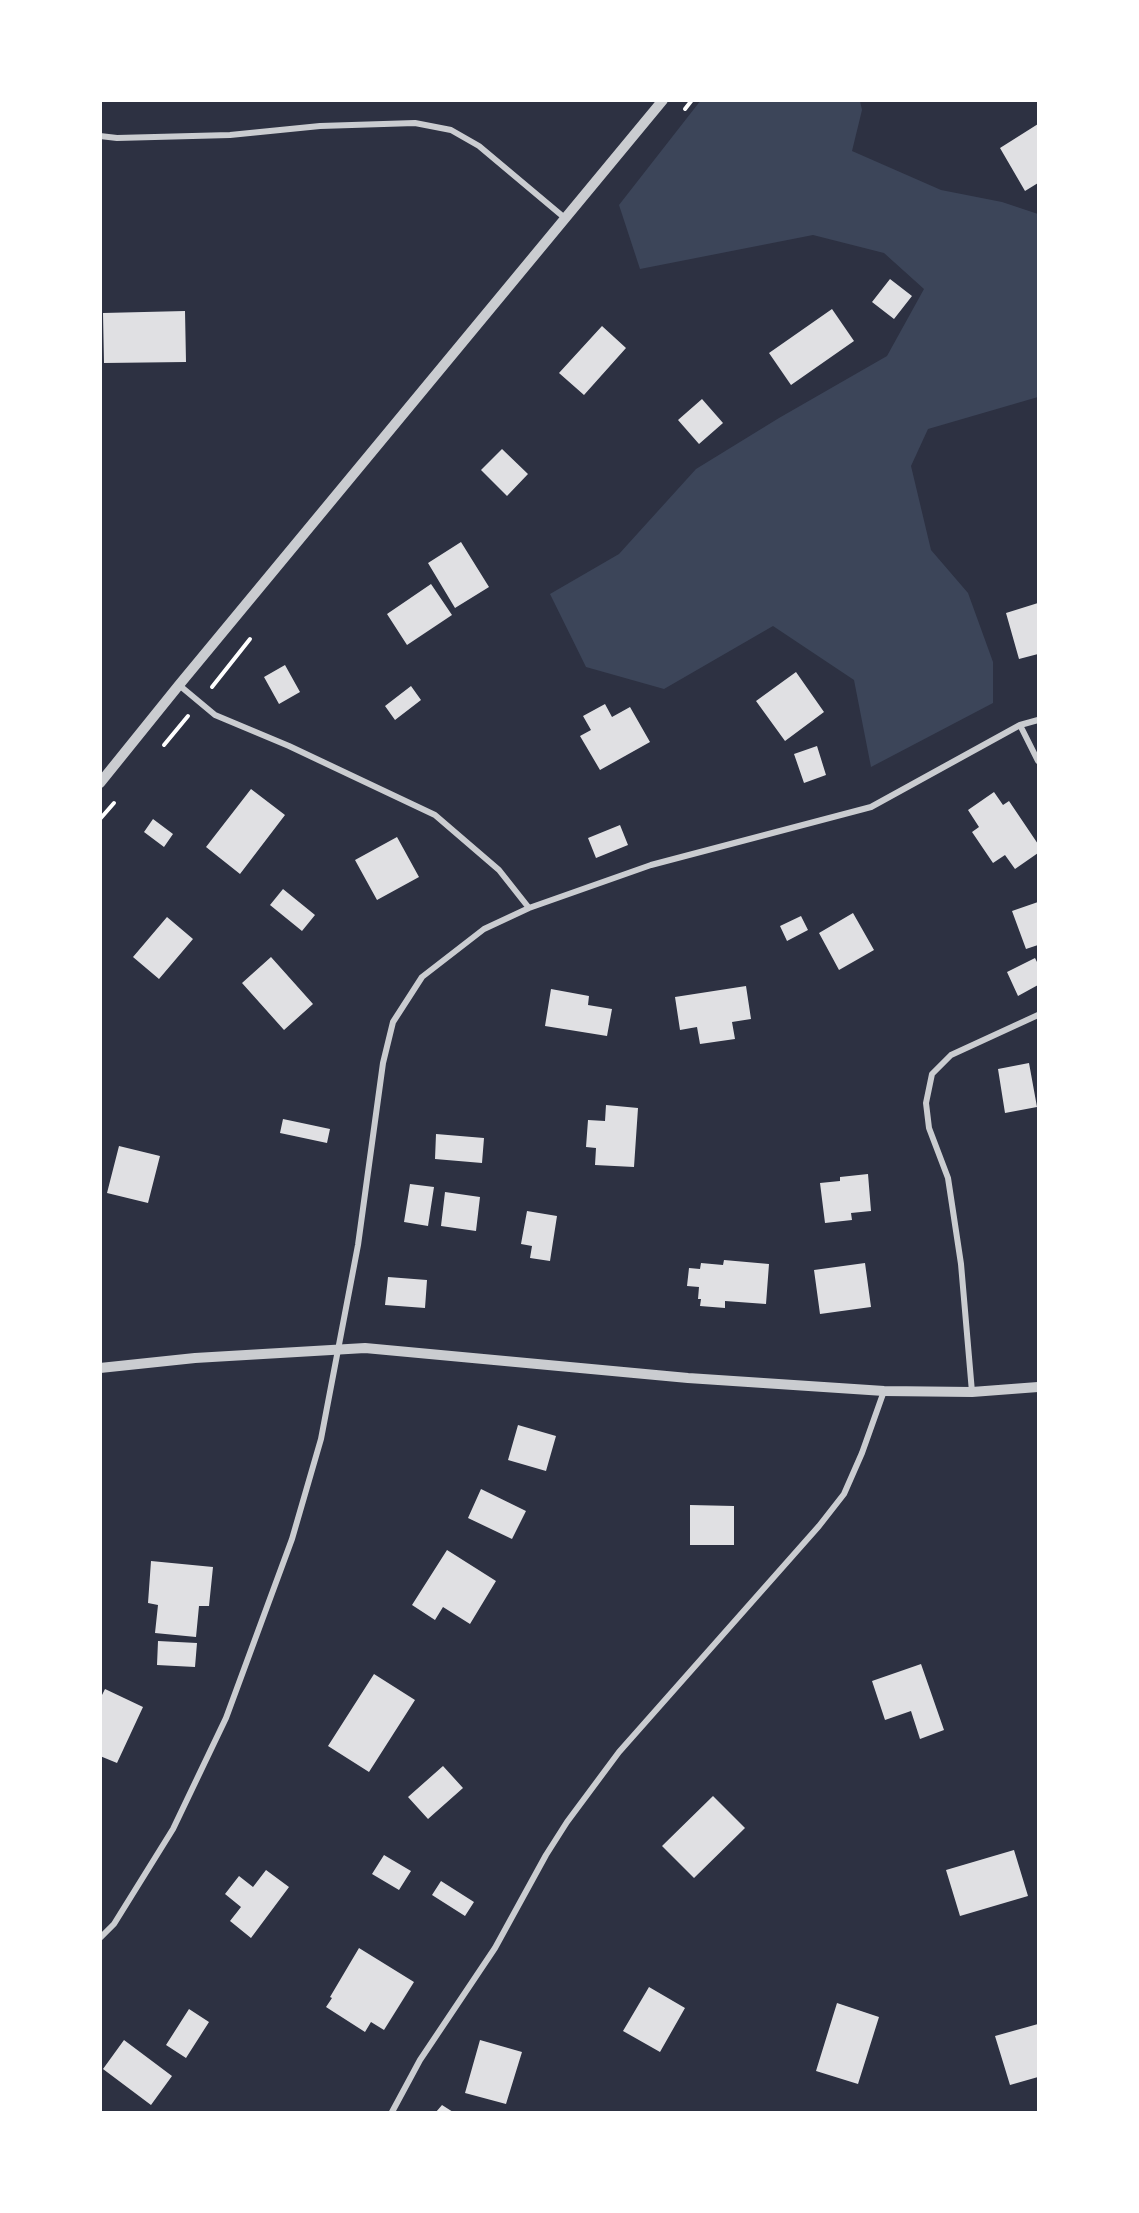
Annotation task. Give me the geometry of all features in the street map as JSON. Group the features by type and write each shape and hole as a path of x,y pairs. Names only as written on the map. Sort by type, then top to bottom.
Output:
{"street":[{"path":"100,783 663,100"},
{"path":"100,136 117,138 230,135 320,126 415,123 451,130 479,146 566,219"},
{"path":"179,685 214,715 289,746 435,815 499,870 528,908"},
{"path":"100,1938 114,1924 173,1829 226,1718 292,1539 321,1439 358,1245 383,1063 393,1022 422,977 484,929 528,908 651,865 871,807 1020,725 1038,720"},
{"path":"1020,725 1038,761"},
{"path":"972,1392 958,1242 948,1178 928,1128 926,1103 932,1074 951,1055 1038,1015"},
{"path":"100,1368 195,1358 364,1348 688,1378 884,1391 972,1392 1038,1387"},
{"path":"392,2112 420,2060 495,1948 546,1855 567,1822 619,1752 819,1526 844,1494 862,1454 884,1391"}],"shaded area":[{"path":"701,100 860,101 862,110 852,151 941,190 1002,202 1038,214 1038,397 928,429 911,466 931,550 968,593 993,662 993,703 871,767 854,680 773,626 664,689 586,667 550,594 619,554 696,469 887,356 924,289 884,253 813,235 640,269 619,205"}],"building":[{"path":"1038,124 1038,183 1025,191 1000,148"},
{"path":"890,279 912,296 894,319 872,302"},
{"path":"832,309 854,341 791,385 769,353"},
{"path":"185,311 186,362 104,363 103,313"},
{"path":"602,326 626,348 584,395 559,373"},
{"path":"702,399 723,423 699,444 678,420"},
{"path":"502,449 528,474 507,496 481,470"},
{"path":"461,542 489,587 455,608 428,563"},
{"path":"431,584 452,615 407,645 387,614"},
{"path":"1038,603 1038,654 1019,659 1006,613"},
{"path":"285,665 300,692 279,704 264,677"},
{"path":"796,672 824,712 785,741 756,701"},
{"path":"411,686 421,700 395,720 385,706"},
{"path":"605,704 612,717 630,707 650,742 600,770 580,736 591,730 583,716"},
{"path":"817,746 826,775 804,783 794,754"},
{"path":"251,789 285,815 240,874 206,847"},
{"path":"994,792 1003,805 1009,801 1038,844 1038,853 1015,869 1005,855 993,863 972,832 979,827 968,810"},
{"path":"153,819 173,834 164,847 144,832"},
{"path":"620,825 628,845 596,858 588,838"},
{"path":"397,837 419,877 377,900 355,860"},
{"path":"283,889 315,915 302,931 270,905"},
{"path":"1038,902 1038,945 1026,949 1012,911"},
{"path":"853,913 874,950 839,970 819,933"},
{"path":"801,916 808,930 787,941 780,926"},
{"path":"167,917 193,939 159,979 133,957"},
{"path":"271,957 313,1004 284,1030 242,983"},
{"path":"1035,958 1038,964 1038,985 1018,996 1007,972"},
{"path":"746,986 751,1019 732,1022 735,1039 700,1044 697,1027 680,1030 675,997"},
{"path":"551,989 589,996 588,1005 612,1009 607,1036 545,1026"},
{"path":"1029,1063 1037,1107 1005,1113 998,1069"},
{"path":"606,1105 638,1108 634,1167 595,1165 596,1148 586,1147 588,1120 605,1121"},
{"path":"283,1119 330,1129 327,1143 280,1133"},
{"path":"436,1134 484,1138 482,1163 435,1159"},
{"path":"119,1146 160,1156 148,1203 107,1193"},
{"path":"868,1174 871,1211 851,1213 852,1220 825,1223 820,1183 840,1181 840,1177"},
{"path":"410,1184 434,1187 428,1226 404,1222"},
{"path":"445,1192 480,1197 476,1231 441,1226"},
{"path":"527,1211 557,1216 550,1261 530,1258 532,1246 521,1244"},
{"path":"724,1260 769,1264 766,1304 725,1301 725,1308 700,1306 699,1287 687,1286 689,1268 700,1269 701,1263 723,1265"},
{"path":"865,1263 871,1307 820,1314 814,1270"},
{"path":"388,1277 427,1280 425,1308 385,1305"},
{"path":"518,1425 556,1436 546,1471 508,1460"},
{"path":"481,1489 526,1511 512,1539 468,1518"},
{"path":"690,1505 734,1506 734,1545 690,1545"},
{"path":"447,1550 496,1581 470,1624 443,1607 435,1620 412,1605"},
{"path":"151,1561 213,1567 209,1606 199,1606 196,1637 155,1633 158,1605 148,1603"},
{"path":"158,1641 197,1643 195,1667 157,1665"},
{"path":"921,1664 944,1730 920,1739 911,1711 885,1720 872,1681"},
{"path":"374,1674 415,1700 369,1772 328,1746"},
{"path":"105,1689 143,1707 117,1763 100,1756 100,1699"},
{"path":"443,1766 463,1788 428,1819 408,1797"},
{"path":"713,1796 745,1828 694,1878 662,1846"},
{"path":"1014,1850 1028,1896 960,1916 946,1870"},
{"path":"384,1855 411,1871 399,1890 372,1874"},
{"path":"266,1870 289,1887 251,1938 230,1921 241,1907 225,1894 239,1876 253,1887"},
{"path":"441,1881 474,1902 465,1916 432,1895"},
{"path":"359,1948 414,1982 384,2030 371,2022 365,2032 326,2007"},
{"path":"649,1987 685,2008 660,2052 623,2031"},
{"path":"837,2003 879,2017 858,2084 816,2071"},
{"path":"189,2009 209,2022 186,2058 166,2045"},
{"path":"1038,2024 1038,2077 1010,2085 995,2036"},
{"path":"124,2040 172,2076 151,2105 103,2069"},
{"path":"480,2040 522,2052 506,2104 465,2093"},
{"path":"442,2105 453,2112 436,2112"}]}
